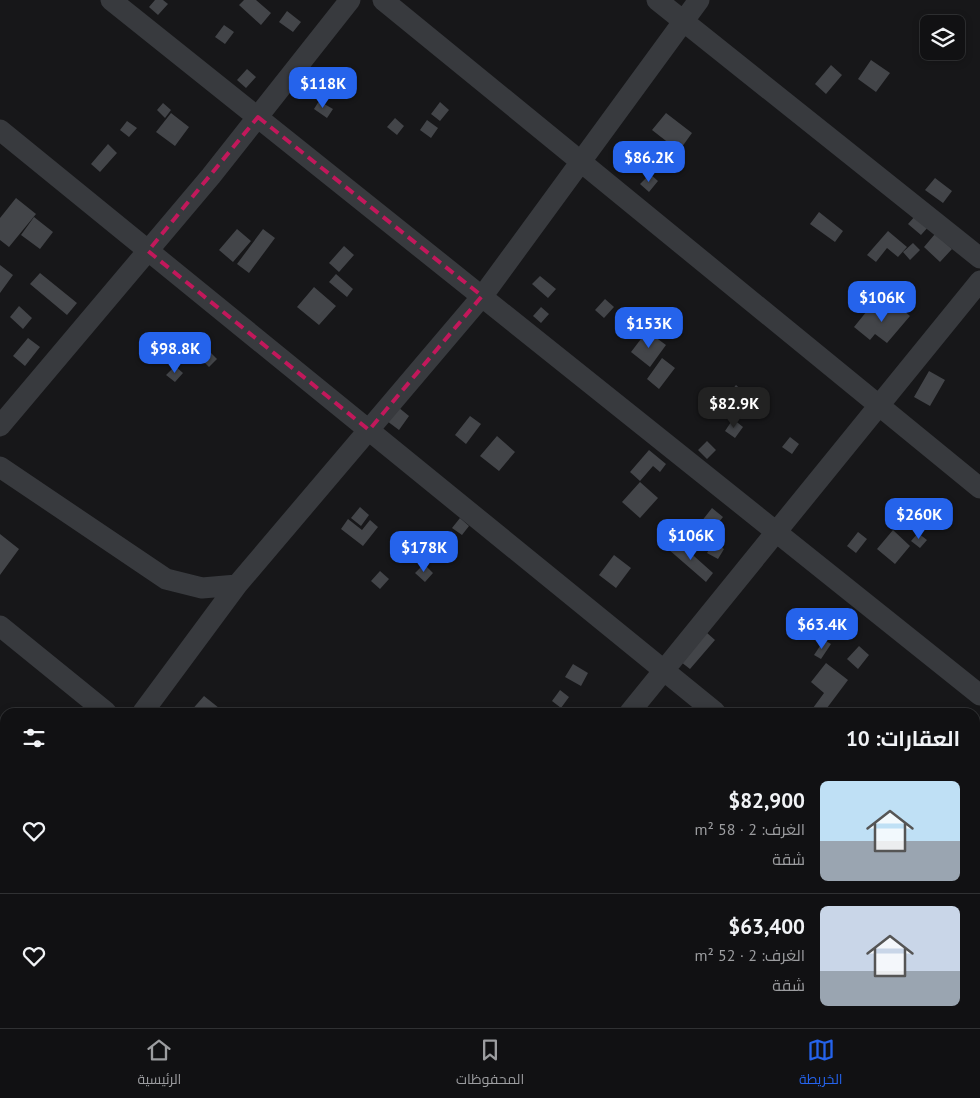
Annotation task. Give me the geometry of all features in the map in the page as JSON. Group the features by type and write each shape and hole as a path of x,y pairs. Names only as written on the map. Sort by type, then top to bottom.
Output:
{"street":[{"path":"111,0 980,694"},
{"path":"0,426 211,176 350,0"},
{"path":"383,0 980,488"},
{"path":"657,0 980,258"},
{"path":"146,708 237,585 482,296 699,0"},
{"path":"0,130 710,708"},
{"path":"633,708 980,281"},
{"path":"0,467 166,578 202,588 237,585"},
{"path":"0,626 101,708"}],"highlighted area":[{"path":"258,117 482,296 369,430 148,251"}],"building":[{"path":"155,0 163,0 168,4 158,15 149,7"},
{"path":"244,0 256,0 271,13 261,25 239,5"},
{"path":"287,11 301,22 293,32 279,22"},
{"path":"224,25 234,32 225,44 215,37"},
{"path":"871,60 890,73 876,92 858,79"},
{"path":"831,65 842,75 826,94 815,84"},
{"path":"247,69 256,77 246,88 237,80"},
{"path":"319,101 333,109 327,118 314,109"},
{"path":"440,102 449,110 440,121 431,114"},
{"path":"163,103 171,110 165,118 157,110"},
{"path":"171,113 189,127 175,146 156,132"},
{"path":"666,113 692,133 679,151 652,130"},
{"path":"395,118 404,126 397,135 387,127"},
{"path":"427,120 438,128 431,138 420,130"},
{"path":"127,121 137,128 129,137 120,130"},
{"path":"108,144 117,153 100,172 91,164"},
{"path":"671,146 680,153 669,168 660,161"},
{"path":"650,174 658,181 649,192 640,184"},
{"path":"935,178 952,191 943,203 925,190"},
{"path":"16,198 36,214 9,247 0,240 0,218"},
{"path":"819,212 843,231 835,242 810,224"},
{"path":"916,215 929,226 921,235 908,224"},
{"path":"34,217 53,232 40,249 21,235"},
{"path":"237,229 251,241 233,262 219,250"},
{"path":"263,229 275,238 249,273 237,264"},
{"path":"888,231 907,247 898,257 887,248 876,262 867,255"},
{"path":"935,234 952,249 940,262 924,247"},
{"path":"913,243 920,250 910,260 903,252"},
{"path":"344,246 354,255 339,272 329,263"},
{"path":"0,265 13,275 0,293"},
{"path":"40,273 77,303 67,315 30,284"},
{"path":"336,274 353,289 347,297 329,282"},
{"path":"540,276 556,289 548,298 532,284"},
{"path":"314,287 336,306 319,325 297,307"},
{"path":"605,299 614,307 604,318 595,310"},
{"path":"895,303 910,316 887,343 875,334 870,340 854,327 871,306 884,316"},
{"path":"19,306 32,318 23,329 10,317"},
{"path":"541,307 549,314 541,323 533,316"},
{"path":"647,331 666,345 650,367 631,352"},
{"path":"28,338 40,347 25,366 13,356"},
{"path":"209,351 217,359 209,367 201,359"},
{"path":"662,358 675,368 659,389 647,379"},
{"path":"175,366 183,373 175,382 166,375"},
{"path":"929,371 945,380 930,406 914,397"},
{"path":"736,385 745,393 725,417 716,409"},
{"path":"398,407 409,416 399,430 387,421"},
{"path":"470,416 481,424 466,444 455,435"},
{"path":"733,419 743,427 735,438 725,431"},
{"path":"497,436 515,452 499,471 480,456"},
{"path":"790,437 799,444 792,454 782,447"},
{"path":"707,441 716,450 707,459 698,450"},
{"path":"649,450 666,464 660,472 653,466 640,481 630,472"},
{"path":"640,482 658,498 640,518 622,502"},
{"path":"360,507 369,515 361,526 351,518"},
{"path":"712,508 723,517 712,531 701,522"},
{"path":"460,518 469,526 462,535 452,528"},
{"path":"348,519 362,530 370,520 378,527 363,546 341,529"},
{"path":"893,530 910,546 895,564 877,549"},
{"path":"858,532 867,539 856,553 847,546"},
{"path":"918,533 927,540 920,548 911,541"},
{"path":"0,534 19,549 0,575"},
{"path":"676,540 713,573 706,582 668,549"},
{"path":"714,542 724,549 718,559 707,553"},
{"path":"614,555 631,568 616,588 599,575"},
{"path":"424,564 433,573 425,582 415,573"},
{"path":"380,571 389,579 380,589 371,581"},
{"path":"804,610 814,617 806,627 797,619"},
{"path":"698,625 715,640 690,669 672,655"},
{"path":"824,640 831,644 821,659 814,655"},
{"path":"859,646 869,655 858,669 847,659"},
{"path":"826,663 848,680 827,708 813,708 824,693 811,682"},
{"path":"573,664 588,673 581,686 565,677"},
{"path":"560,690 569,697 561,708 552,701"},
{"path":"204,696 219,708 194,708"}]}
